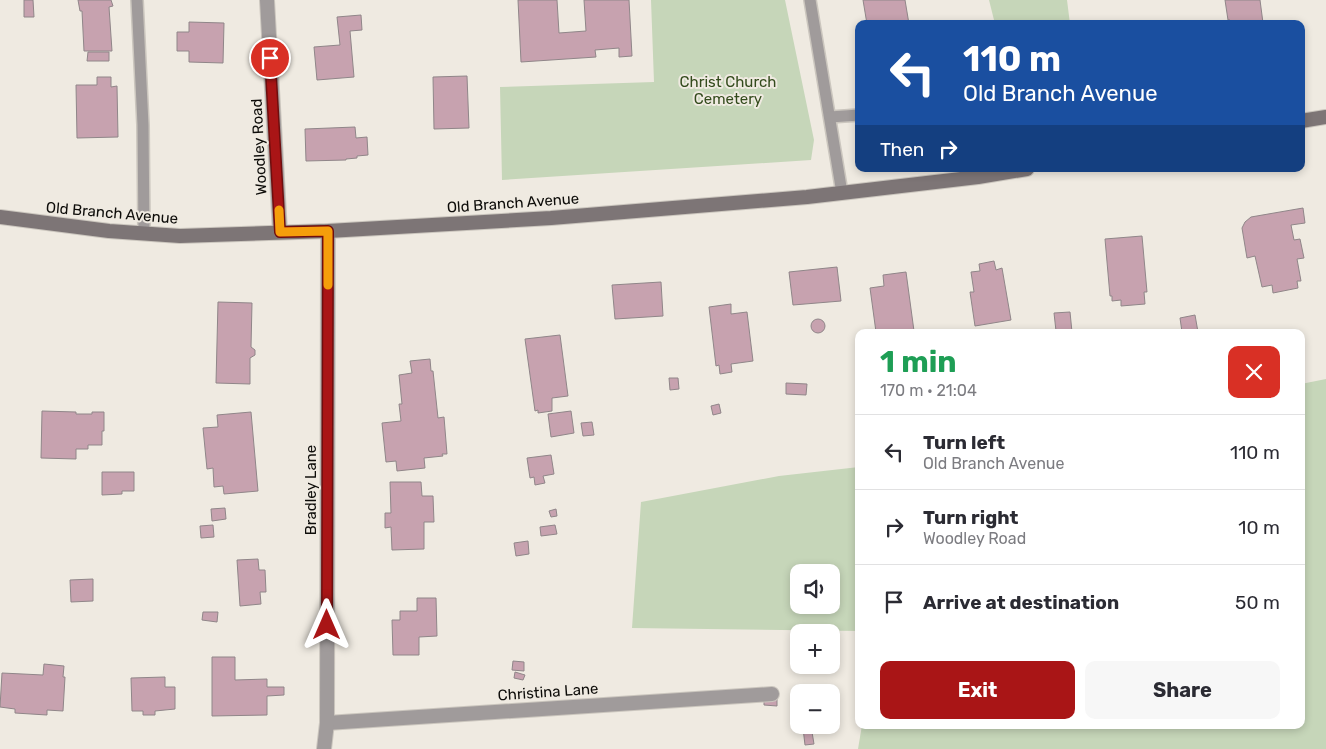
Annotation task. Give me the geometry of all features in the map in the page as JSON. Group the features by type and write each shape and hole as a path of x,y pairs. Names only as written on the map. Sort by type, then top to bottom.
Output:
{"main road":[{"path":"1305,121 1326,117"},
{"name":"Old Branch Avenue","path":"0,217 109,231 180,236 328,231 551,218 807,197 988,172"}],"street":[{"name":"Woodley Road","path":"267,0 280,232"},
{"name":"Bradley Lane","path":"324,749 327,723 328,231"},
{"name":"Christina Lane","path":"327,723 772,694"}],"lane":[{"path":"136,0 143,125 144,234"},
{"path":"810,0 842,193"},
{"path":"830,117 855,116"}],"green space":[{"name":"Christ Church Cemetery","path":"651,0 785,0 814,140 811,160 502,180 500,87 654,82"},
{"path":"989,0 1067,0 1070,20 994,20"},
{"path":"1326,379 1326,749 858,749 861,729 1305,729 1305,383"},
{"path":"855,467 855,631 840,631 840,624 790,624 790,630 632,628 641,502 779,476"}],"building":[{"path":"24,0 33,0 34,17 24,17"},
{"path":"78,0 111,0 113,6 109,7 112,51 84,51 82,11 80,11"},
{"path":"518,0 557,0 559,33 586,31 584,0 629,0 632,56 619,57 619,48 595,50 596,57 521,62"},
{"path":"863,0 905,0 908,20 866,20"},
{"path":"1225,0 1260,0 1263,20 1228,20"},
{"path":"361,15 362,30 350,31 354,77 317,80 314,47 340,45 337,17"},
{"path":"189,22 224,23 223,63 189,62 189,51 177,51 177,32 189,32"},
{"path":"88,52 109,52 109,61 87,61"},
{"path":"467,76 469,128 434,129 433,77"},
{"path":"97,77 111,77 111,87 117,86 118,137 77,138 76,85 97,85"},
{"path":"355,127 356,138 367,137 368,155 346,160 306,161 305,129"},
{"path":"1303,208 1305,223 1291,225 1294,240 1300,239 1304,258 1297,259 1301,281 1297,281 1298,288 1273,293 1272,285 1262,287 1255,256 1247,258 1242,228 1251,217"},
{"path":"1142,236 1147,292 1144,292 1145,304 1121,306 1121,300 1112,301 1112,296 1110,296 1105,239"},
{"path":"994,261 996,270 1002,268 1011,320 975,326 970,292 974,292 971,272 980,271 979,264"},
{"path":"837,267 841,301 793,305 789,272"},
{"path":"906,272 914,329 876,329 870,288 884,286 883,275"},
{"path":"661,282 663,316 615,319 612,285"},
{"path":"218,302 252,303 251,347 255,350 255,355 250,358 250,384 216,383"},
{"path":"731,304 731,314 747,312 753,361 731,364 732,372 720,374 719,365 716,366 709,307"},
{"path":"1070,312 1072,329 1056,329 1054,313"},
{"path":"1195,315 1197,329 1182,329 1180,318"},
{"path":"818,319 823,321 825,326 823,331 818,333 813,331 811,326 813,321"},
{"path":"560,335 568,396 552,398 552,411 538,413 538,410 535,411 525,339"},
{"path":"430,359 438,418 444,417 447,454 424,458 425,468 397,471 396,461 386,462 382,423 401,421 399,404 402,404 399,375 412,373 410,361"},
{"path":"669,378 678,378 679,389 670,390"},
{"path":"786,383 807,384 806,395 786,394"},
{"path":"719,404 721,413 713,415 711,406"},
{"path":"42,411 76,412 76,414 104,412 102,445 88,445 88,449 76,449 76,459 41,458"},
{"path":"571,411 574,433 551,437 548,414"},
{"path":"251,412 258,491 224,494 223,486 214,487 213,468 207,469 203,428 218,427 217,415"},
{"path":"592,422 594,435 583,436 581,423"},
{"path":"551,455 554,474 543,476 545,483 535,485 534,477 530,478 527,458"},
{"path":"102,472 134,472 134,491 102,495"},
{"path":"390,482 421,482 422,496 433,496 434,522 424,522 424,549 392,550 391,527 385,528 385,513 391,513"},
{"path":"225,508 226,519 212,521 211,509"},
{"path":"556,509 557,516 551,517 549,511"},
{"path":"213,525 214,537 201,538 200,526"},
{"path":"555,525 557,534 541,536 540,527"},
{"path":"528,541 529,554 516,556 514,543"},
{"path":"258,559 259,570 265,570 266,592 260,592 261,604 240,606 237,560"},
{"path":"93,579 93,601 71,602 70,580"},
{"path":"417,598 436,598 437,636 419,637 419,655 393,655 392,620 400,620 400,611 417,611"},
{"path":"203,612 218,612 217,622 202,620"},
{"path":"212,657 235,657 235,680 267,679 267,687 284,687 284,695 267,696 267,715 212,716"},
{"path":"513,661 524,662 524,671 512,670"},
{"path":"44,664 64,666 63,711 47,710 47,715 15,713 15,709 0,707 2,673 43,675"},
{"path":"515,672 525,675 523,680 514,678"},
{"path":"165,677 165,687 175,687 175,709 155,711 155,715 143,715 143,711 132,711 131,678"},
{"path":"764,697 777,698 777,706 764,705"},
{"path":"804,734 812,734 814,744 805,745"}],"slow traffic":[{"path":"279,210 280,232 328,231 328,285"}],"route":[{"path":"270,58 280,232 328,231 327,625"}]}
